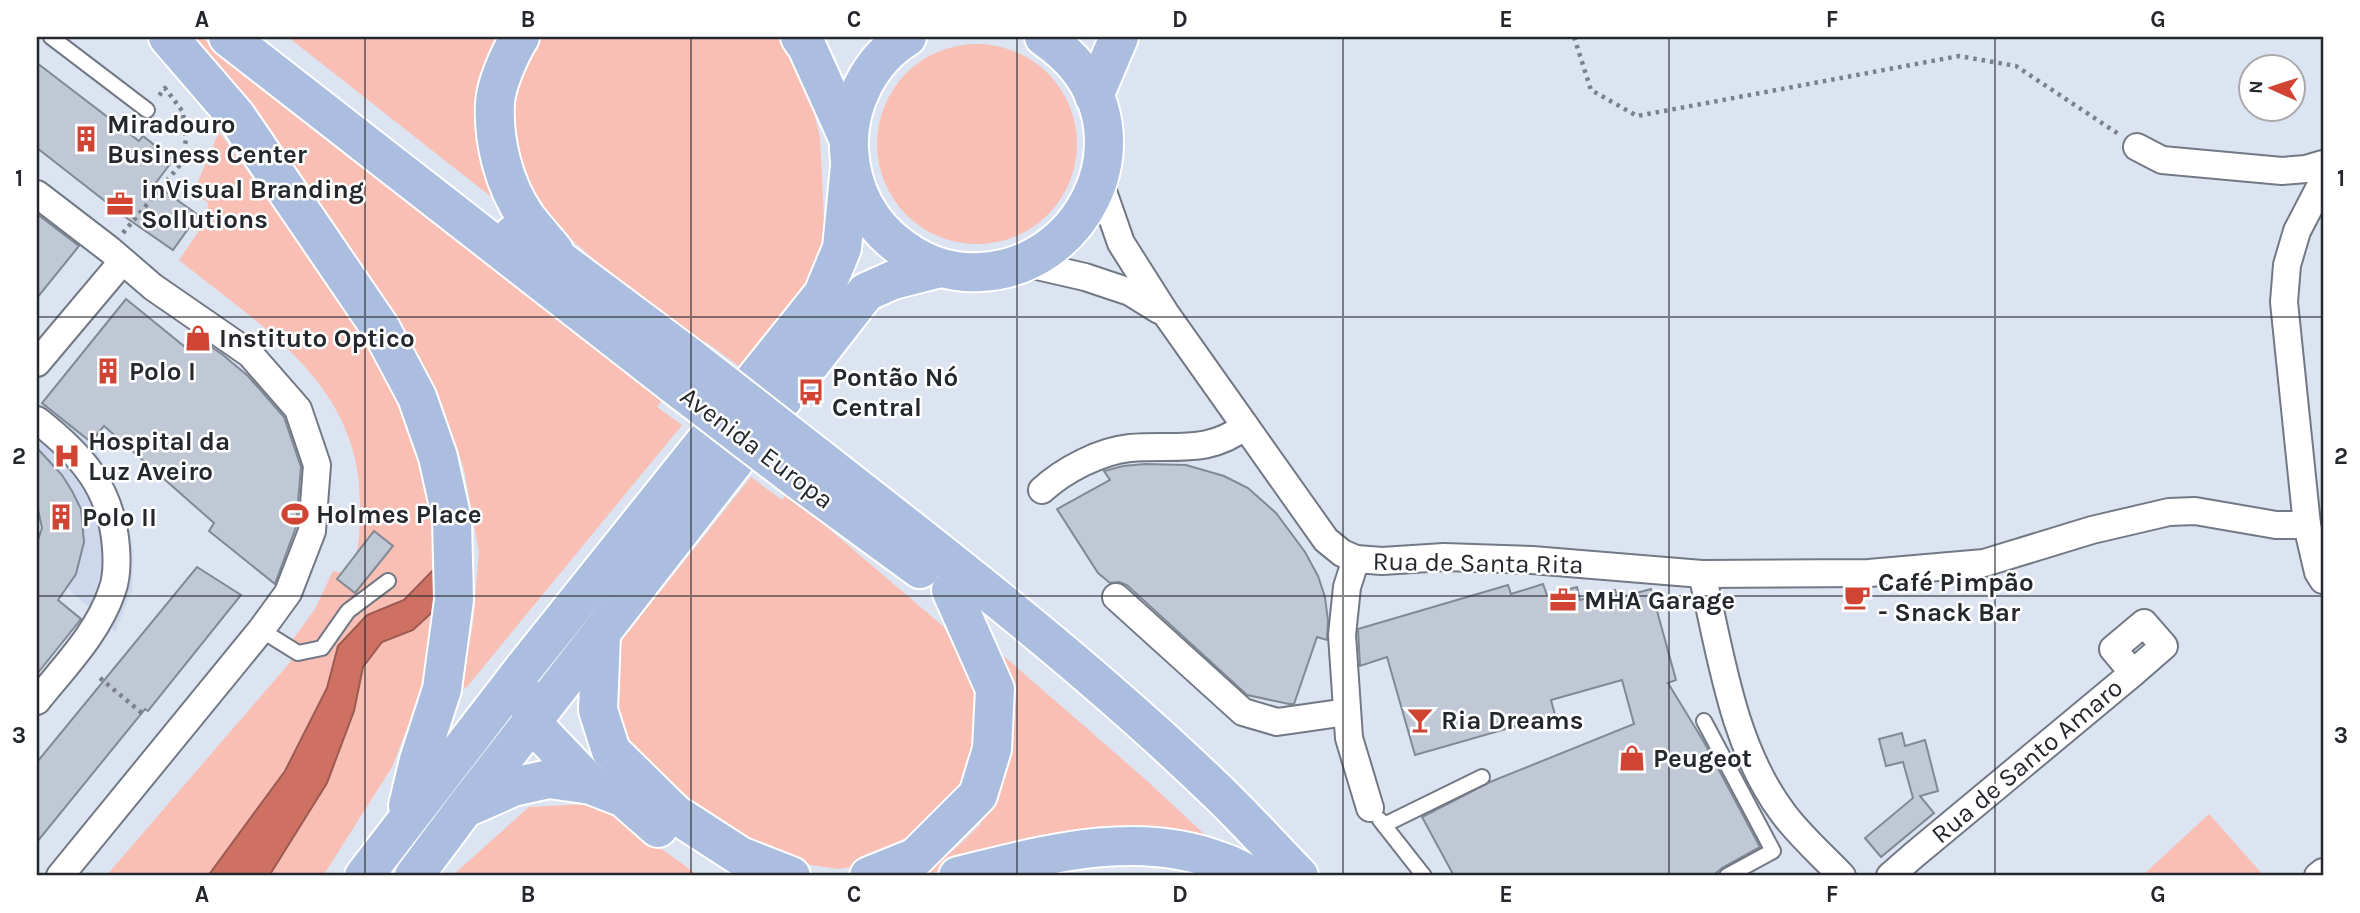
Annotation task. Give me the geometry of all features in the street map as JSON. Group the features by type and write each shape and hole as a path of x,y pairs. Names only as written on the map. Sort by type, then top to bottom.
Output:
{"main road":[{"path":"169,37 236,116 381,329 417,397 438,457 452,520 454,600 442,689 419,760 405,821"},
{"name":"Avenida Europa","path":"228,37 683,372 806,467 951,590 1027,649 1126,735 1212,815 1271,876"},
{"name":"Avenida Europa","path":"262,37 400,143 501,227 561,261 683,372"},
{"path":"520,37 511,52 495,101 497,141 504,174 525,215 561,261"},
{"path":"800,37 813,59 849,152 857,193 872,219 890,240 914,257 940,268 968,273 987,272 1024,263 1049,250 1071,230 1088,207 1099,180 1104,152 1102,123 1094,96 1080,70 1061,49 1044,37"},
{"path":"364,876 823,293 842,248 853,109 864,83 881,59 907,37"},
{"path":"1094,96 1119,37"},
{"path":"414,876 866,292 893,280 940,268"},
{"name":"Avenida Europa","path":"806,467 936,549 1130,713 1226,800 1300,876"},
{"path":"869,876 916,857 978,795 992,749 995,689 951,590"},
{"path":"552,635 529,695 532,723 592,785"},
{"path":"601,635 598,709 611,751 675,814 740,856 791,876"},
{"path":"464,809 513,787 549,779 592,785 624,798 672,841 718,872 732,876"},
{"path":"958,876 1053,854 1122,845 1167,847 1222,861 1251,876"}],"street":[{"path":"2137,146 2162,160 2282,171 2323,164"},
{"name":"Rua de Santa Rita","path":"1099,180 1121,243 1166,314 1326,540 1342,553 1356,559 1494,559 1702,574 1869,573 1984,563 2092,530 2169,512 2195,512 2276,525 2315,519"},
{"path":"2323,181 2297,231 2287,265 2284,302 2315,519 2318,572 2323,580"},
{"path":"37,194 153,287 250,354 298,409 317,466 312,531 288,593 261,630 60,876"},
{"path":"37,363 116,256"},
{"name":"Rua de Santa Rita","path":"1024,263 1119,288 1166,314"},
{"path":"37,420 62,440 98,483 110,509 117,559 113,589 96,624 37,702"},
{"path":"1042,490 1055,478 1087,461 1127,448 1193,448 1230,438 1245,426"},
{"path":"1356,559 1347,587 1342,635 1349,738 1377,817"},
{"path":"1702,574 1734,708 1752,760 1783,813 1842,876"},
{"path":"1116,597 1242,712 1277,723 1347,712"},
{"name":"Rua de Santo Amaro","path":"1890,876 2133,673"},
{"path":"2318,876 2323,872"}],"lane":[{"path":"51,37 147,110"},
{"path":"261,630 298,653 323,648 348,611 388,581"},
{"path":"1704,721 1773,851 1727,876"},
{"path":"1424,876 1377,817 1482,777"}],"path":[{"path":"1574,37 1591,90 1637,116 1959,56 2016,66 2137,146"},
{"path":"116,256 180,164 186,140 183,112 165,88 147,110"},
{"path":"100,678 143,714"}],"shaded area":[{"path":"187,37 201,37 536,296 636,382 662,400 657,407 682,425 466,688 460,686 473,624 479,552 464,469 438,393 378,299"},
{"path":"288,37 503,37 499,203"},
{"path":"533,37 778,37 809,90 820,138 825,239 811,277 743,369 706,342 701,348 628,290 551,221 517,161 514,98"},
{"path":"977,44 1015,51 1048,73 1070,106 1077,144 1070,182 1048,215 1015,237 977,244 939,237 906,215 884,182 877,144 884,106 906,73 939,51"},
{"path":"219,132 332,288 397,385 430,477 442,618 422,690 392,767 323,876 106,876 299,650 291,642 315,609 333,571 348,574 358,542 360,507 356,464 344,426 326,393 302,363 274,336 179,260 201,228 206,226 208,203 194,191"},
{"name":"Hospital da Luz Aveiro","path":"126,299 175,339 91,442 122,501 133,548 132,590 115,632 67,587 37,566 37,543 42,528 37,505 37,411"},
{"path":"751,477 782,500 787,493 944,627 975,688 975,739 966,777 941,814 878,863 838,869 784,861 740,839 651,767 619,728 612,683 621,641"},
{"path":"442,561 442,603 413,630 382,642 363,667 354,711 327,783 269,876 208,876 285,771 327,688 338,646 367,615 404,600"},
{"path":"999,652 1145,779 1218,847 970,865 916,876 955,849 980,825 995,797"},
{"path":"587,804 622,820 699,876 452,876 529,807"},
{"path":"2209,814 2264,876 2142,876"}],"building":[{"name":"Miradouro Business Center","path":"37,63 139,141 143,136 173,160 155,184 198,215 173,250 128,219 37,148"},
{"path":"37,214 79,246 37,298"},
{"path":"126,299 190,351 200,339 223,355 248,376 284,417 301,467 296,527 275,584 209,531 214,523 104,426 91,442 42,403"},
{"name":"Polo II","path":"37,448 62,475 81,509 84,542 76,574 58,600 81,619 37,674 37,543 42,528 37,505"},
{"path":"1145,464 1186,465 1224,476 1248,488 1276,513 1305,552 1318,576 1325,597 1327,640 1317,637 1294,704 1247,695 1127,585 1110,583 1098,573 1057,509 1110,480 1104,471"},
{"path":"374,531 393,546 355,593 337,579"},
{"path":"197,567 241,595 148,711 145,709 37,842 37,762"},
{"path":"1543,584 1547,595 1577,587 1580,600 1615,590 1618,598 1651,589 1676,680 1668,683 1704,742 1760,847 1713,876 1454,876 1422,817 1490,782 1634,724 1622,680 1551,700 1555,715 1415,755 1387,657 1360,666 1358,629 1508,585 1511,594"},
{"path":"1902,733 1905,746 1925,740 1938,791 1920,796 1934,813 1881,857 1865,838 1913,798 1903,762 1886,766 1879,739"}],"place":[{"name":"Miradouro Business Center","path":"86,139"},
{"name":"inVisual Branding Sollutions","path":"120,204"},
{"name":"Instituto Optico","path":"198,338"},
{"name":"Polo I","path":"108,371"},
{"name":"Pontão Nó Central","path":"811,392"},
{"name":"Hospital da Luz Aveiro","path":"67,456"},
{"name":"Holmes Place","path":"295,514"},
{"name":"Polo II","path":"61,517"},
{"name":"Café Pimpão - Snack Bar","path":"1857,597"},
{"name":"MHA Garage","path":"1563,600"},
{"name":"Ria Dreams","path":"1420,720"},
{"name":"Peugeot","path":"1632,758"}]}
